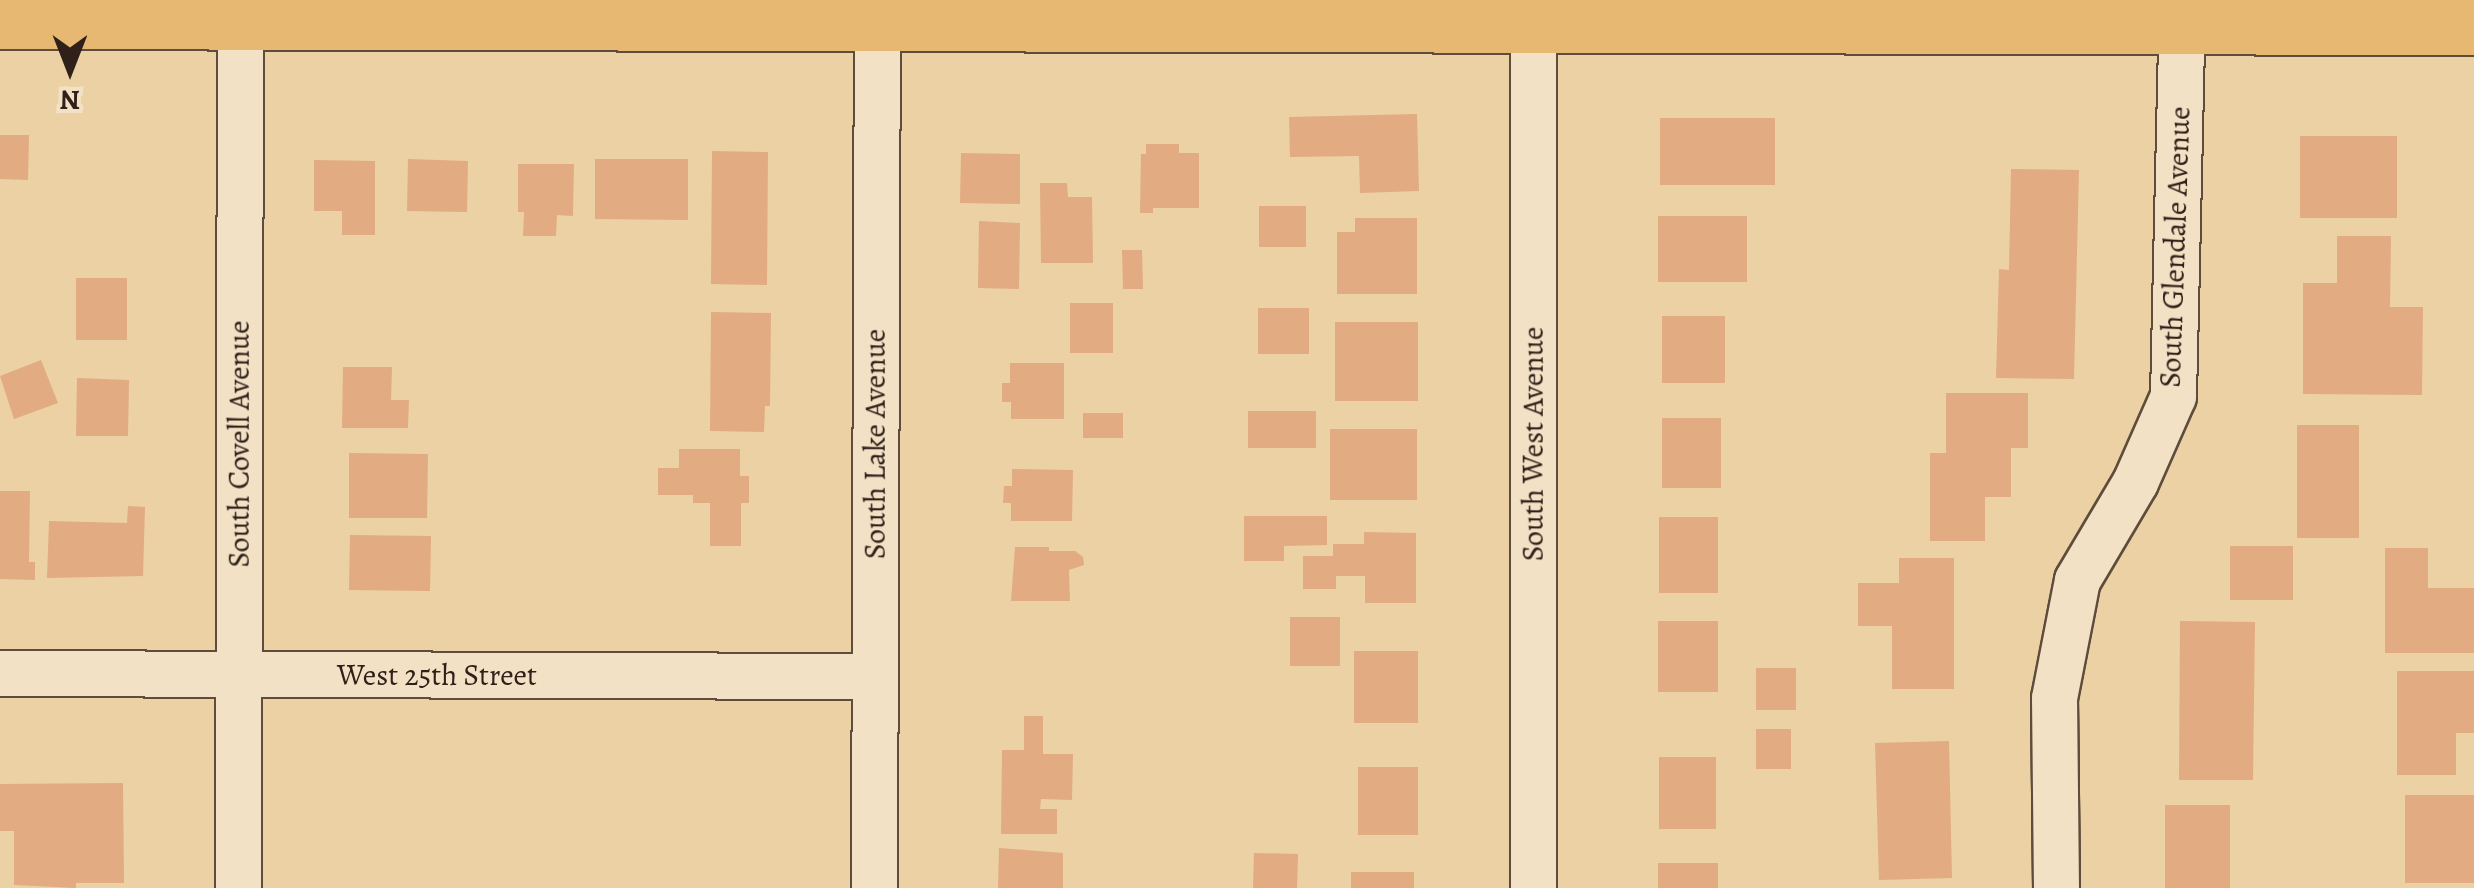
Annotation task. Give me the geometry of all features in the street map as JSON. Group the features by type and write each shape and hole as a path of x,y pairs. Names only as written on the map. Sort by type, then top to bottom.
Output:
{"main road":[{"path":"0,21 240,10 2182,13 2474,27"}],"street":[{"name":"South Covell Avenue","path":"238,888 240,10"},
{"name":"South Lake Avenue","path":"874,888 878,11"},
{"name":"South West Avenue","path":"1533,12 1533,888"},
{"name":"South Glendale Avenue","path":"2056,888 2054,698 2076,580 2135,482 2173,396 2182,13"},
{"name":"West 25th Street","path":"0,673 873,676"}],"building":[{"path":"1417,114 1419,191 1360,193 1359,156 1290,157 1289,117"},
{"path":"1660,118 1775,118 1775,185 1660,185"},
{"path":"0,135 29,135 28,180 0,179"},
{"path":"2300,136 2397,136 2397,218 2300,218"},
{"path":"1146,144 1179,144 1179,153 1199,153 1199,208 1153,208 1153,213 1140,213 1141,154 1146,154"},
{"path":"712,151 768,152 767,285 711,284"},
{"path":"961,153 1020,154 1020,204 960,203"},
{"path":"408,159 468,161 467,212 407,211"},
{"path":"595,159 688,159 688,220 595,219"},
{"path":"314,160 375,161 375,235 342,235 342,211 314,211"},
{"path":"518,164 574,164 573,216 557,215 556,236 523,236 524,212 518,212"},
{"path":"2011,169 2079,170 2074,379 1996,378 1999,269 2009,270"},
{"path":"1040,183 1067,183 1068,197 1092,197 1093,263 1041,263"},
{"path":"1259,206 1306,206 1306,247 1259,247"},
{"path":"1658,216 1747,216 1747,282 1658,282"},
{"path":"1355,218 1417,218 1417,294 1337,294 1337,232 1355,232"},
{"path":"979,221 1020,223 1019,289 978,288"},
{"path":"2337,236 2391,236 2390,307 2423,307 2422,395 2303,394 2303,283 2337,283"},
{"path":"1122,250 1142,250 1143,289 1123,289"},
{"path":"76,278 127,278 127,340 76,340"},
{"path":"1070,303 1113,303 1113,353 1070,353"},
{"path":"1258,308 1309,308 1309,354 1258,354"},
{"path":"711,312 771,313 770,406 765,406 764,432 710,431"},
{"path":"1662,316 1725,316 1725,383 1662,383"},
{"path":"1335,322 1418,322 1418,401 1335,401"},
{"path":"41,360 58,403 14,419 0,376"},
{"path":"1010,363 1064,363 1064,419 1011,419 1011,402 1002,402 1002,383 1010,383"},
{"path":"343,367 392,367 391,400 409,400 408,428 342,428"},
{"path":"77,378 129,380 128,436 76,436"},
{"path":"1946,393 2028,393 2028,448 2011,448 2011,497 1985,497 1985,541 1930,541 1930,453 1946,453"},
{"path":"1248,411 1316,411 1316,448 1248,448"},
{"path":"1083,413 1123,413 1123,438 1083,438"},
{"path":"1662,418 1721,418 1721,488 1662,488"},
{"path":"2297,425 2359,425 2359,538 2297,538"},
{"path":"1330,429 1417,429 1417,500 1330,500"},
{"path":"679,449 740,449 740,476 749,476 749,503 741,503 741,546 710,546 710,503 693,503 693,495 658,495 658,468 679,468"},
{"path":"349,453 428,454 427,518 349,518"},
{"path":"1012,469 1073,470 1072,521 1011,521 1011,503 1003,503 1004,486 1012,486"},
{"path":"0,491 30,491 29,562 35,562 35,580 0,579"},
{"path":"128,506 145,507 143,576 47,578 49,521 127,523"},
{"path":"1244,516 1327,516 1327,545 1284,546 1284,561 1244,561"},
{"path":"1659,517 1718,517 1718,593 1659,593"},
{"path":"1364,532 1416,533 1416,603 1365,603 1365,576 1336,576 1336,589 1303,589 1303,556 1333,556 1333,544 1364,544"},
{"path":"350,535 431,536 430,591 349,590"},
{"path":"2230,546 2293,546 2293,600 2230,600"},
{"path":"1015,547 1049,547 1049,551 1075,551 1083,557 1084,565 1069,570 1070,601 1011,601"},
{"path":"2385,548 2428,548 2428,588 2474,588 2474,653 2385,653"},
{"path":"1899,558 1954,558 1954,689 1892,689 1892,626 1858,626 1858,583 1899,583"},
{"path":"1290,617 1340,617 1340,666 1290,666"},
{"path":"1658,621 1718,621 1718,692 1658,692"},
{"path":"2180,621 2255,622 2253,780 2179,780"},
{"path":"1354,651 1418,651 1418,723 1354,723"},
{"path":"1756,668 1796,668 1796,710 1756,710"},
{"path":"2397,671 2474,671 2474,733 2456,733 2456,775 2397,775"},
{"path":"1024,716 1043,716 1043,754 1073,754 1072,800 1041,799 1040,809 1057,809 1057,834 1001,834 1002,750 1024,750"},
{"path":"1756,729 1791,729 1791,769 1756,769"},
{"path":"1949,741 1952,878 1879,880 1875,743"},
{"path":"1659,757 1716,757 1716,829 1659,829"},
{"path":"1358,767 1418,767 1418,835 1358,835"},
{"path":"123,783 124,883 76,883 76,888 14,885 14,831 0,831 0,784"},
{"path":"2405,795 2474,795 2474,883 2405,883"},
{"path":"2165,805 2230,805 2230,888 2165,888"},
{"path":"999,848 1063,853 1063,888 998,888"},
{"path":"1254,853 1298,854 1297,888 1253,888"},
{"path":"1658,863 1718,863 1718,888 1658,888"},
{"path":"1351,872 1414,872 1414,888 1351,888"}]}
